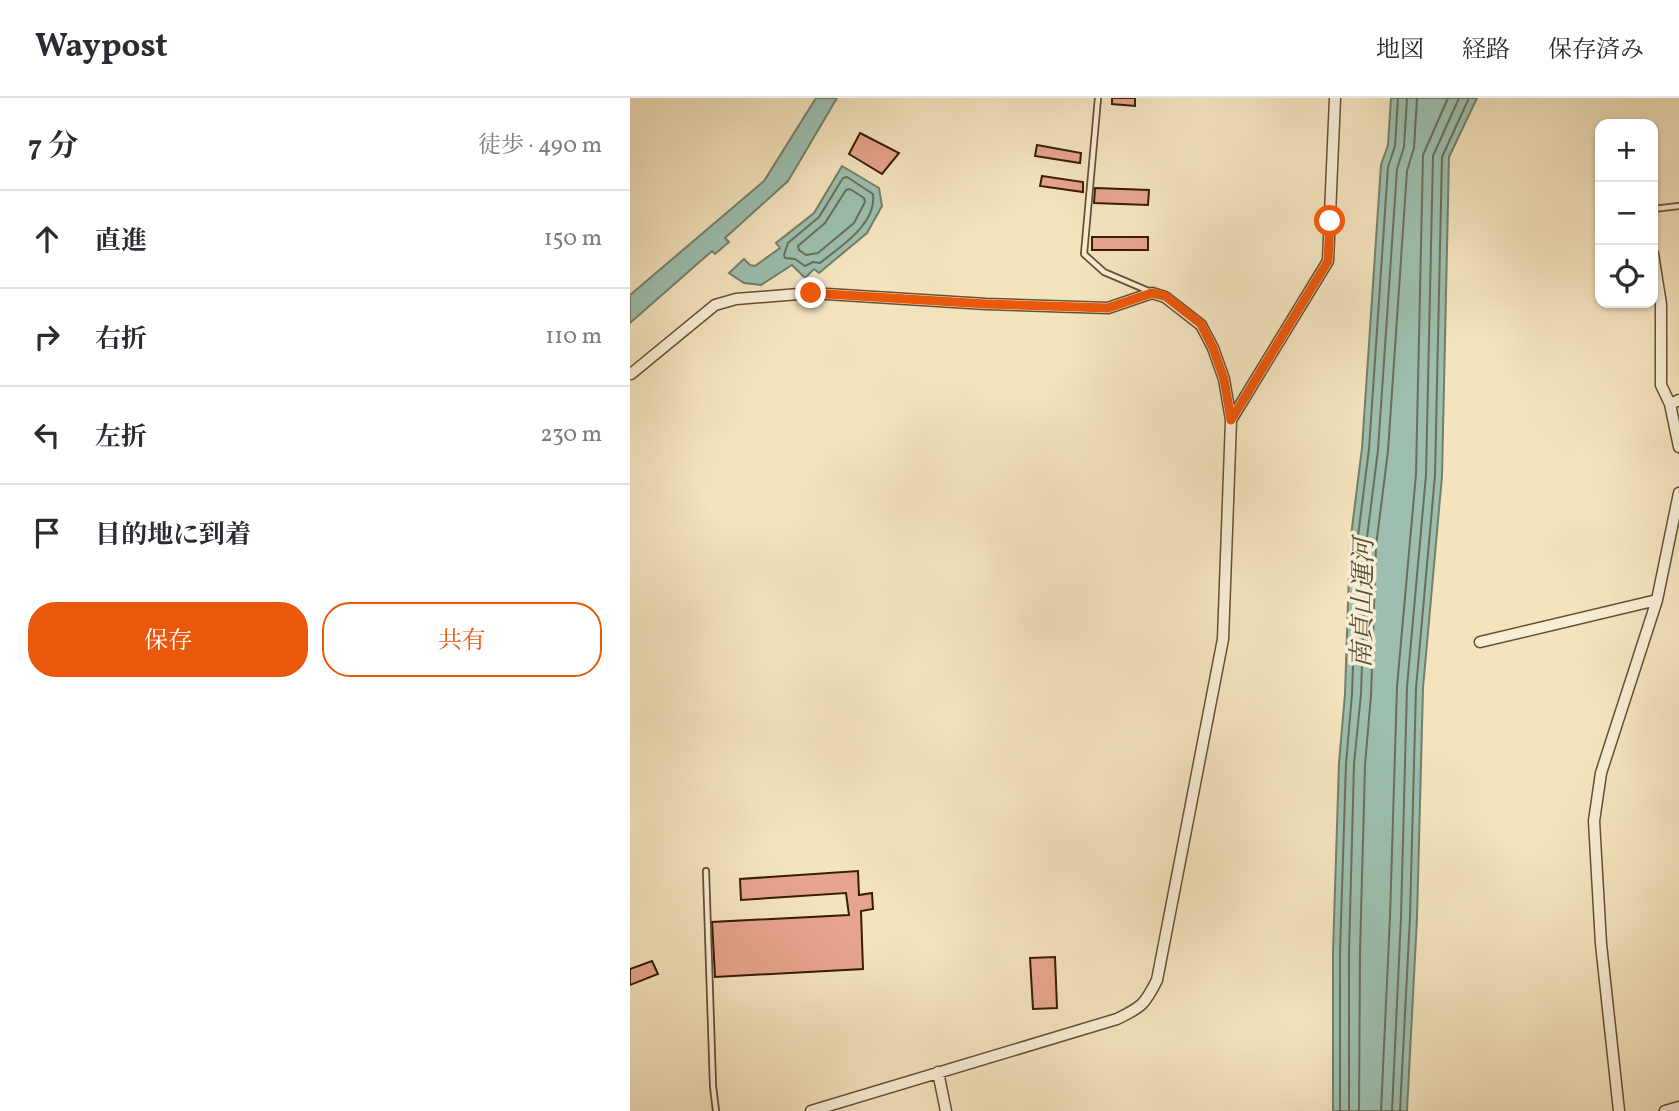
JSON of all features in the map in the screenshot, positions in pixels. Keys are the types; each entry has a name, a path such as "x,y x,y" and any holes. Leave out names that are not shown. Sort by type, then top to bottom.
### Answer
{"street":[{"path":"1231,420 1328,261 1335,98"},
{"path":"1658,285 1661,304 1661,385 1675,402 1679,447"},
{"path":"630,373 715,305 736,299 811,293 986,304 1108,308 1152,293 1165,296 1201,324 1224,379 1231,420 1223,639 1157,979 1147,1001 1134,1011 1116,1019 811,1111"},
{"path":"1619,1111 1601,944 1594,821 1601,773 1657,600 1679,493"},
{"path":"1480,642 1657,600"},
{"path":"938,1072 946,1111"},
{"path":"1665,1111 1679,1107"}],"lane":[{"path":"1098,98 1084,254 1104,272 1152,293"},
{"path":"1658,208 1679,206"},
{"path":"706,871 716,1111"}],"water":[{"path":"816,98 837,98 788,181 725,238 729,242 715,254 712,251 630,323 630,295 764,181"},
{"name":"南貞山運河","path":"1391,98 1477,98 1449,157 1442,476 1423,688 1417,918 1407,1111 1333,1111 1333,952 1350,544 1362,448 1381,165 1388,145"},
{"path":"842,166 879,188 882,206 867,233 819,273 814,269 805,278 792,265 761,285 744,283 729,273 744,259 755,266 780,248 776,243 814,213"}],"building":[{"path":"1112,98 1135,98 1135,106 1112,104"},
{"path":"860,133 899,153 882,174 849,154"},
{"path":"1037,145 1081,153 1080,163 1035,156"},
{"path":"1042,176 1083,182 1083,192 1040,186"},
{"path":"1095,188 1149,190 1148,205 1094,203"},
{"path":"1092,237 1148,237 1148,250 1092,250"},
{"path":"858,871 859,895 872,893 873,909 861,911 863,969 715,977 712,922 849,915 846,893 741,900 740,879"},
{"path":"1055,957 1057,1008 1033,1009 1030,958"},
{"path":"652,961 658,974 630,985 630,969"}],"route":[{"path":"811,293 1069,308 1108,308 1152,293 1165,296 1201,324 1224,379 1231,420 1328,261 1330,221"}]}
